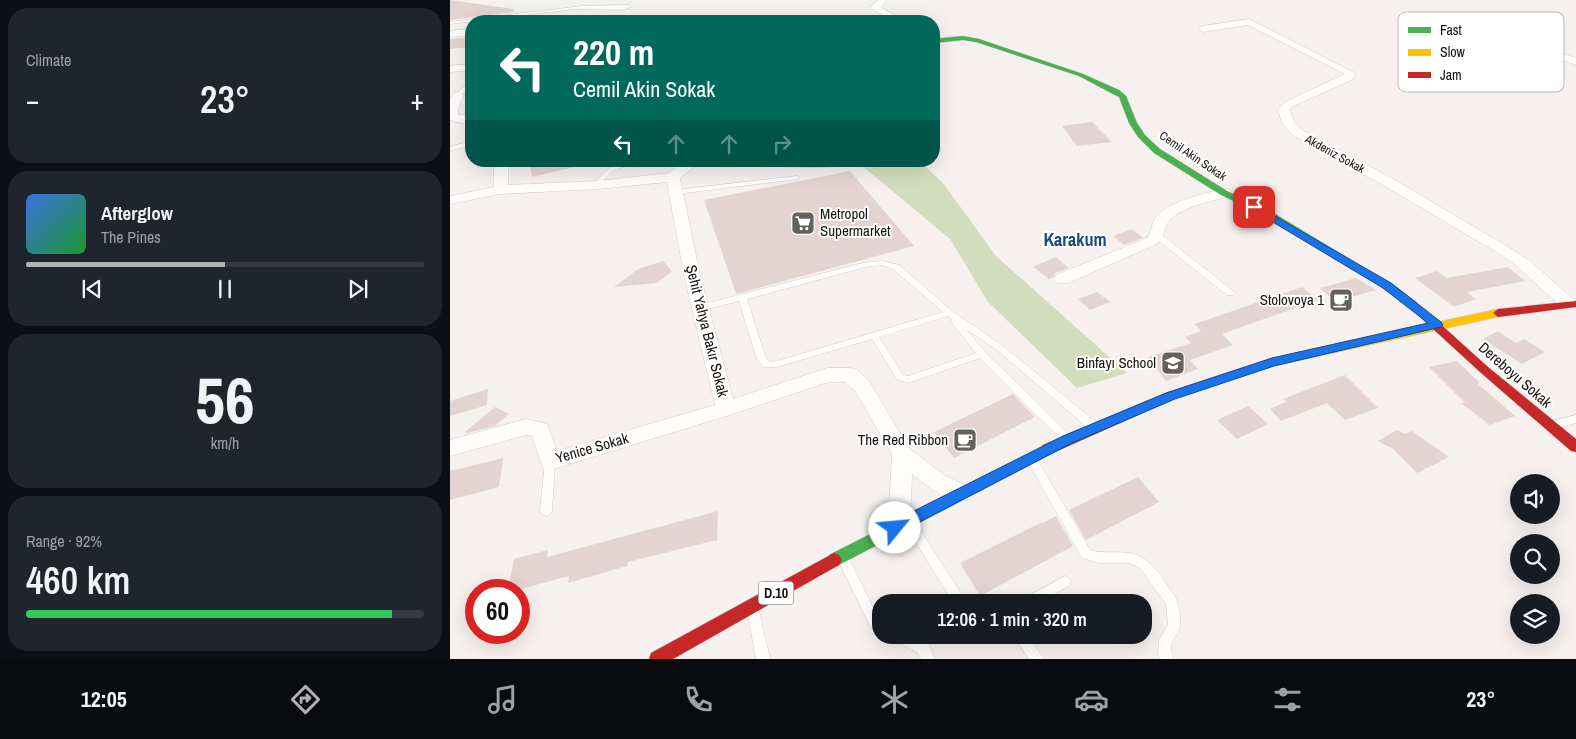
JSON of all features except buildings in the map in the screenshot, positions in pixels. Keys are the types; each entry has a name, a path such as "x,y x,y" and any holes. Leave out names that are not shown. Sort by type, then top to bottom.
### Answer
{"street":[{"path":"883,0 875,7 889,15"},
{"name":"Akdeniz Sokak","path":"1204,29 1249,22 1350,73 1350,77 1289,104 1284,110 1288,123 1298,133 1388,182 1506,251 1572,304"},
{"path":"450,34 465,33"},
{"name":"Cemil Akin Sokak","path":"940,40 963,38 977,40 1081,75 1116,92 1122,96 1133,123 1142,137 1157,151 1224,193 1269,214 1387,286 1437,325"},
{"path":"1564,57 1576,62"},
{"path":"450,69 465,68"},
{"path":"458,94 454,100 453,117 465,119"},
{"path":"500,190 501,167"},
{"path":"450,200 500,190 598,184 674,185 684,167"},
{"name":"Şehit Yahya Bakır Sokak","path":"674,185 692,275 726,409 827,375 850,375 862,386 902,454"},
{"path":"1062,278 1152,241 1158,236 1160,222 1168,212 1224,193"},
{"name":"D.10","path":"657,659 960,493 1068,439 1170,396 1272,362 1437,325 1572,304"},
{"name":"Dereboyu Sokak","path":"1437,325 1471,358 1576,447"},
{"name":"Yenice Sokak","path":"450,448 526,427 540,429 550,462 726,409"},
{"path":"902,454 936,481 960,493"},
{"path":"901,524 902,454"}],"lane":[{"path":"521,15 575,9 622,9 629,6 582,7 575,9"},
{"path":"450,23 465,21"},
{"path":"458,94 465,88"},
{"path":"450,149 465,145"},
{"path":"598,184 604,173 614,167"},
{"path":"674,185 796,178"},
{"path":"1158,236 1230,293"},
{"path":"700,308 866,265 882,263 896,267 949,313 1000,348 1095,428"},
{"path":"742,298 762,360 768,365 777,364 949,313"},
{"path":"949,313 982,354 1068,439"},
{"path":"874,335 900,377 904,380 982,354"},
{"path":"1551,425 1576,418"},
{"path":"1031,458 1086,554 1099,558 1130,558 1144,564 1172,602 1174,626 1165,640 1164,653 1167,659"},
{"path":"546,510 550,462"},
{"path":"901,524 954,594"},
{"path":"842,556 872,618"},
{"path":"1043,594 1065,582"},
{"path":"753,606 763,659"},
{"path":"915,644 923,648 928,659"},
{"path":"1026,644 1037,659"}],"green space":[{"path":"763,167 835,167 822,168"},
{"path":"863,167 926,167 943,183 996,256 1127,373 1077,388 988,302 950,239"}],"traffic: fast":[{"path":"940,40 963,38 977,40 1081,75 1116,92 1122,96 1133,123 1142,137 1157,151 1224,193 1269,214 1374,277"},
{"path":"834,560 1048,449"}],"traffic: slow":[{"path":"1197,387 1272,362 1498,313"}],"traffic: jam":[{"path":"1374,277 1412,305 1576,447"},
{"path":"1498,313 1576,304"},
{"path":"1048,449 1170,396 1197,387"},
{"path":"657,659 834,560"}],"place":[{"name":"Metropol Supermarket","path":"803,223"},
{"name":"Stolovoya 1","path":"1341,300"},
{"name":"Binfayı School","path":"1173,363"},
{"name":"The Red Ribbon","path":"965,440"}],"district":[{"name":"Karakum","path":"1075,240"}],"route":[{"path":"895,528 981,482 1068,439 1170,396 1272,362 1437,325 1387,286 1333,252 1254,207"}]}
